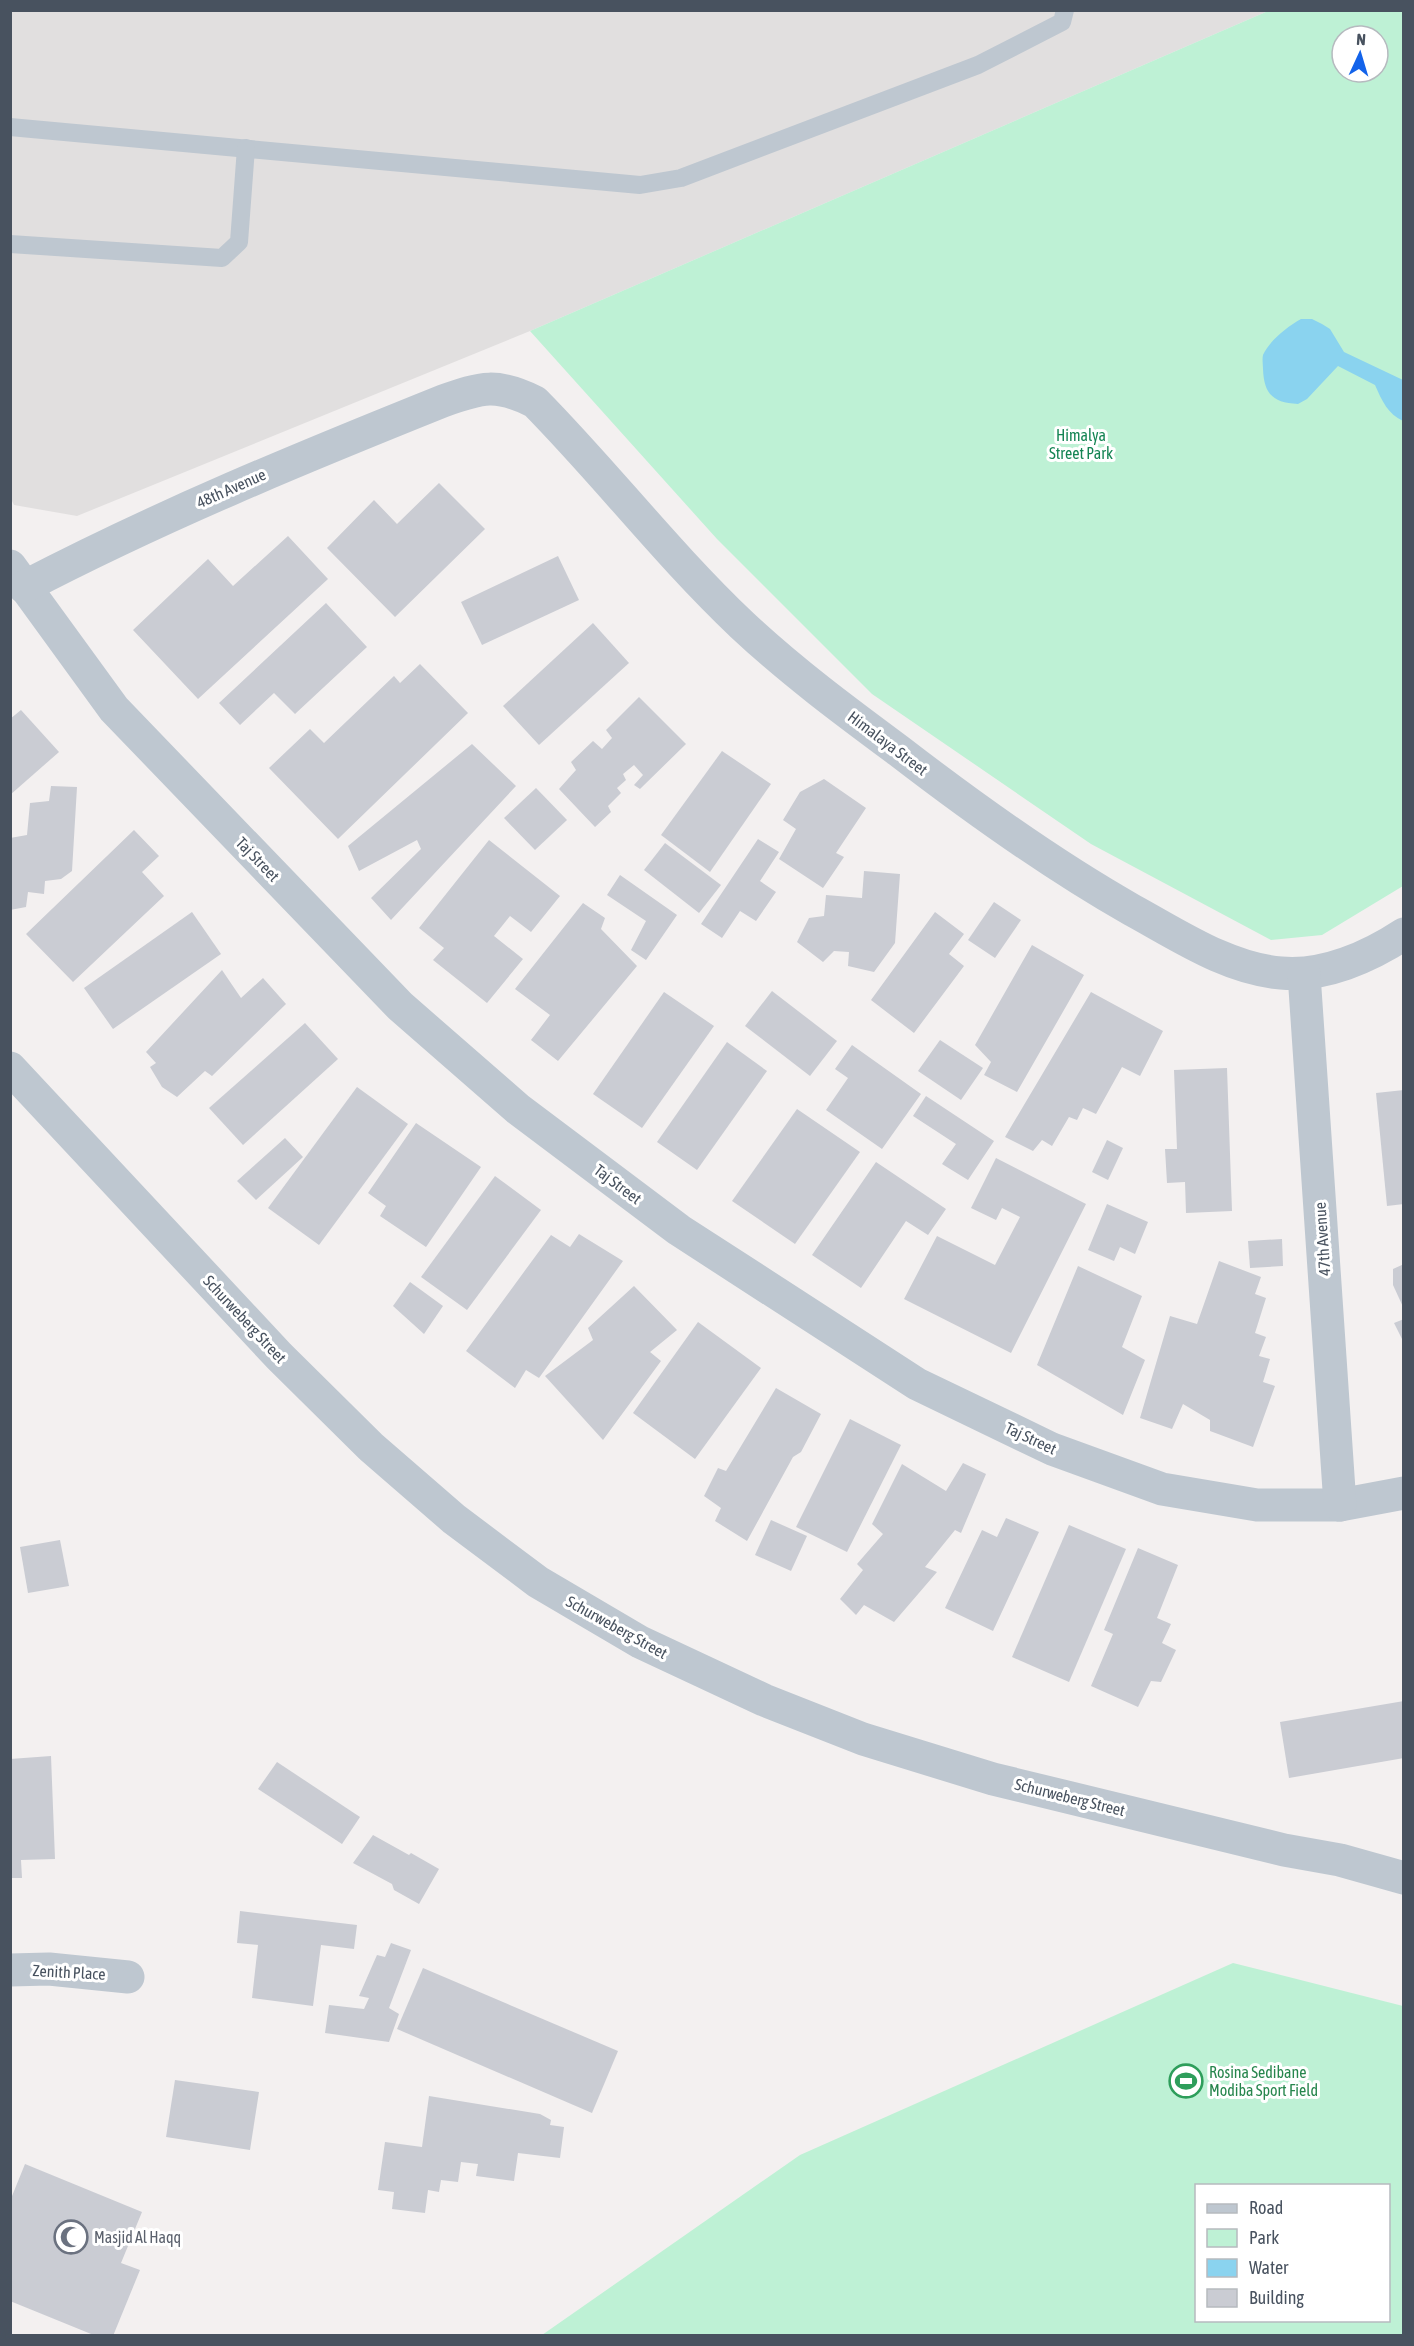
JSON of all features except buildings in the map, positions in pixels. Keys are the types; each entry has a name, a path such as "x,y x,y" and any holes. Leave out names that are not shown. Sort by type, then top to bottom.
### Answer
{"street":[{"name":"Himalaya Street","path":"443,400 469,391 491,388 512,390 535,402 681,564 799,676 952,792 1096,890 1227,960 1253,968 1284,973 1304,974 1341,964 1368,954 1404,934"},
{"name":"48th Avenue","path":"17,577 98,548 264,472 443,400"},
{"name":"Taj Street","path":"17,577 114,709 400,1006 518,1109 679,1230 917,1384 1052,1449 1162,1489 1257,1505 1340,1505 1404,1493"},
{"name":"47th Avenue","path":"1304,974 1340,1505"},
{"name":"Schurweberg Street","path":"10,1068 279,1356 371,1447 454,1520 538,1582 640,1642 764,1700 863,1739 993,1779 1284,1850 1340,1860 1404,1878"},
{"name":"Zenith Place","path":"10,1971 49,1968 128,1977"}],"lane":[{"path":"10,127 640,185 681,178 978,65 1062,22 1065,10"},
{"path":"10,244 222,258 239,242 246,148"}],"shaded area":[{"path":"10,11 1268,11 530,331 77,516 14,505 11,499"}],"green space":[{"name":"Himalya Street Park","path":"1268,11 1403,11 1403,886 1322,935 1271,940 1091,844 872,694 717,539 530,331"},
{"name":"Rosina Sedibane Modiba Sport Field","path":"1233,1963 1403,2006 1403,2335 542,2335 800,2155"}],"water":[{"path":"1301,319 1312,319 1322,324 1330,329 1344,352 1403,380 1403,421 1389,411 1375,385 1338,366 1307,399 1298,404 1282,402 1268,391 1264,378 1263,355 1279,334"}],"place":[{"name":"Rosina Sedibane Modiba Sport Field","path":"1186,2081"},
{"name":"Masjid Al Haqq","path":"71,2237"}]}
